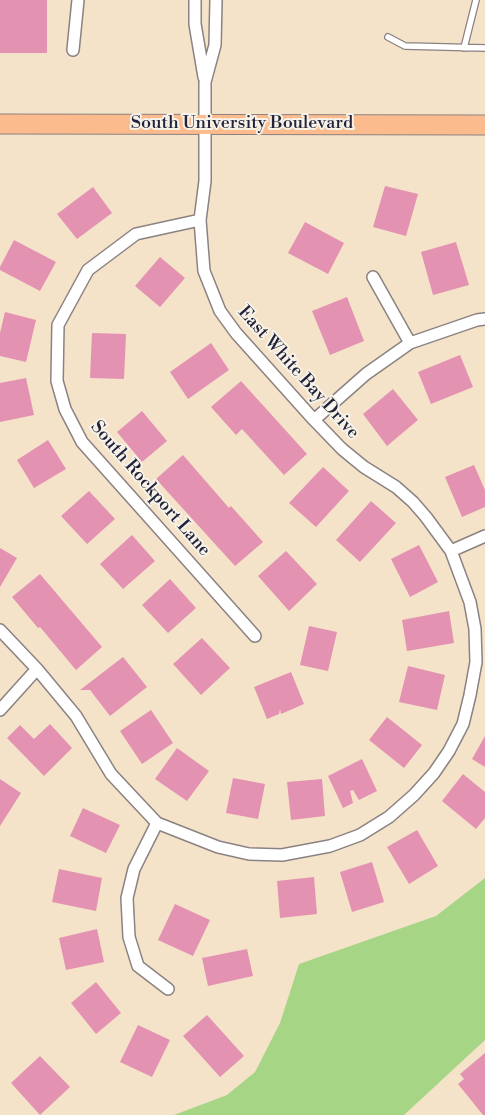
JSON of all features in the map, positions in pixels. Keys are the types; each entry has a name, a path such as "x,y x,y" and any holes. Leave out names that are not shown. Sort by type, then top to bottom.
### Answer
{"main road":[{"name":"South University Boulevard","path":"0,124 485,125"}],"street":[{"path":"73,50 78,0"},
{"path":"195,0 194,24 205,82"},
{"path":"205,82 215,45 216,0"},
{"name":"East White Bay Drive","path":"0,630 37,669 76,716 111,774 157,823 218,847 249,854 282,855 330,846 360,835 389,817 414,795 434,773 449,751 463,724 476,662 475,630 470,602 451,551 426,517 412,502 396,487 342,449 236,333 220,311 204,272 200,220 206,163 205,82"},
{"name":"South Rockport Lane","path":"200,220 136,234 88,270 58,325 58,381 65,409 82,442 255,636"},
{"path":"374,277 410,343"},
{"path":"314,420 366,374 410,343 485,319"},
{"path":"451,551 485,536"},
{"path":"0,710 37,669"},
{"path":"157,823 134,869 127,898 129,937 138,966 168,989"}],"lane":[{"path":"464,48 476,0"},
{"path":"388,37 405,46 485,48"}],"green space":[{"path":"485,878 485,1040 404,1115 174,1115 227,1095 255,1072 280,1023 299,964 436,916"}],"building":[{"path":"0,0 47,0 47,53 0,53"},
{"path":"385,186 418,194 406,236 373,227"},
{"path":"93,187 112,213 77,239 57,214"},
{"path":"305,222 344,243 328,274 288,253"},
{"path":"14,240 56,262 40,291 0,270"},
{"path":"456,242 469,285 433,295 421,252"},
{"path":"160,257 185,278 160,307 135,286"},
{"path":"347,297 364,341 330,355 312,311"},
{"path":"5,312 36,320 26,362 0,356 0,333"},
{"path":"92,333 126,334 124,379 90,378"},
{"path":"211,343 229,370 188,399 170,372"},
{"path":"460,355 473,387 431,404 418,372"},
{"path":"26,378 34,415 0,422 0,383"},
{"path":"241,381 307,454 284,475 242,429 236,435 211,407"},
{"path":"393,389 418,420 387,446 363,414"},
{"path":"142,411 167,441 142,462 117,432"},
{"path":"48,440 66,469 34,488 17,460"},
{"path":"183,455 229,508 231,506 263,542 235,566 156,479"},
{"path":"474,465 485,490 485,507 462,517 445,477"},
{"path":"323,467 349,491 316,527 289,503"},
{"path":"89,491 115,519 87,544 61,516"},
{"path":"371,501 396,523 360,562 336,540"},
{"path":"132,535 155,561 123,589 100,564"},
{"path":"419,545 438,582 410,597 391,559"},
{"path":"0,548 17,558 0,587"},
{"path":"286,551 317,584 289,611 258,576"},
{"path":"40,574 102,647 76,670 12,597"},
{"path":"170,579 196,608 168,633 142,605"},
{"path":"449,611 454,643 407,651 402,620"},
{"path":"309,626 337,632 328,671 300,665"},
{"path":"202,638 230,668 201,695 173,664"},
{"path":"123,657 147,687 110,716 90,690 80,690"},
{"path":"408,666 445,675 437,710 399,702"},
{"path":"291,672 304,704 281,714 280,709 279,714 267,719 254,687"},
{"path":"151,710 173,743 142,764 120,731"},
{"path":"387,717 422,745 404,768 369,740"},
{"path":"50,724 72,748 44,776 7,738 20,725 34,739"},
{"path":"485,736 485,767 472,759"},
{"path":"177,748 209,771 187,801 155,779"},
{"path":"362,759 377,791 359,800 353,790 350,791 353,803 343,808 328,776"},
{"path":"463,774 485,792 485,818 476,829 442,801"},
{"path":"233,778 265,784 258,819 226,813"},
{"path":"0,779 21,793 0,826"},
{"path":"322,779 325,816 291,820 287,782"},
{"path":"83,808 120,825 106,853 70,836"},
{"path":"417,830 438,866 409,884 387,847"},
{"path":"372,862 384,902 352,912 340,872"},
{"path":"59,869 102,878 96,911 52,902"},
{"path":"314,877 317,914 280,918 277,881"},
{"path":"175,904 210,920 193,956 158,940"},
{"path":"97,929 104,962 66,970 59,938"},
{"path":"247,949 253,976 208,986 202,958"},
{"path":"96,982 121,1013 96,1034 71,1003"},
{"path":"207,1015 244,1056 220,1077 183,1036"},
{"path":"138,1025 170,1040 152,1077 120,1062"},
{"path":"485,1053 485,1115 483,1115 458,1084 464,1079 460,1074"},
{"path":"40,1056 70,1087 40,1115 11,1083"}]}
